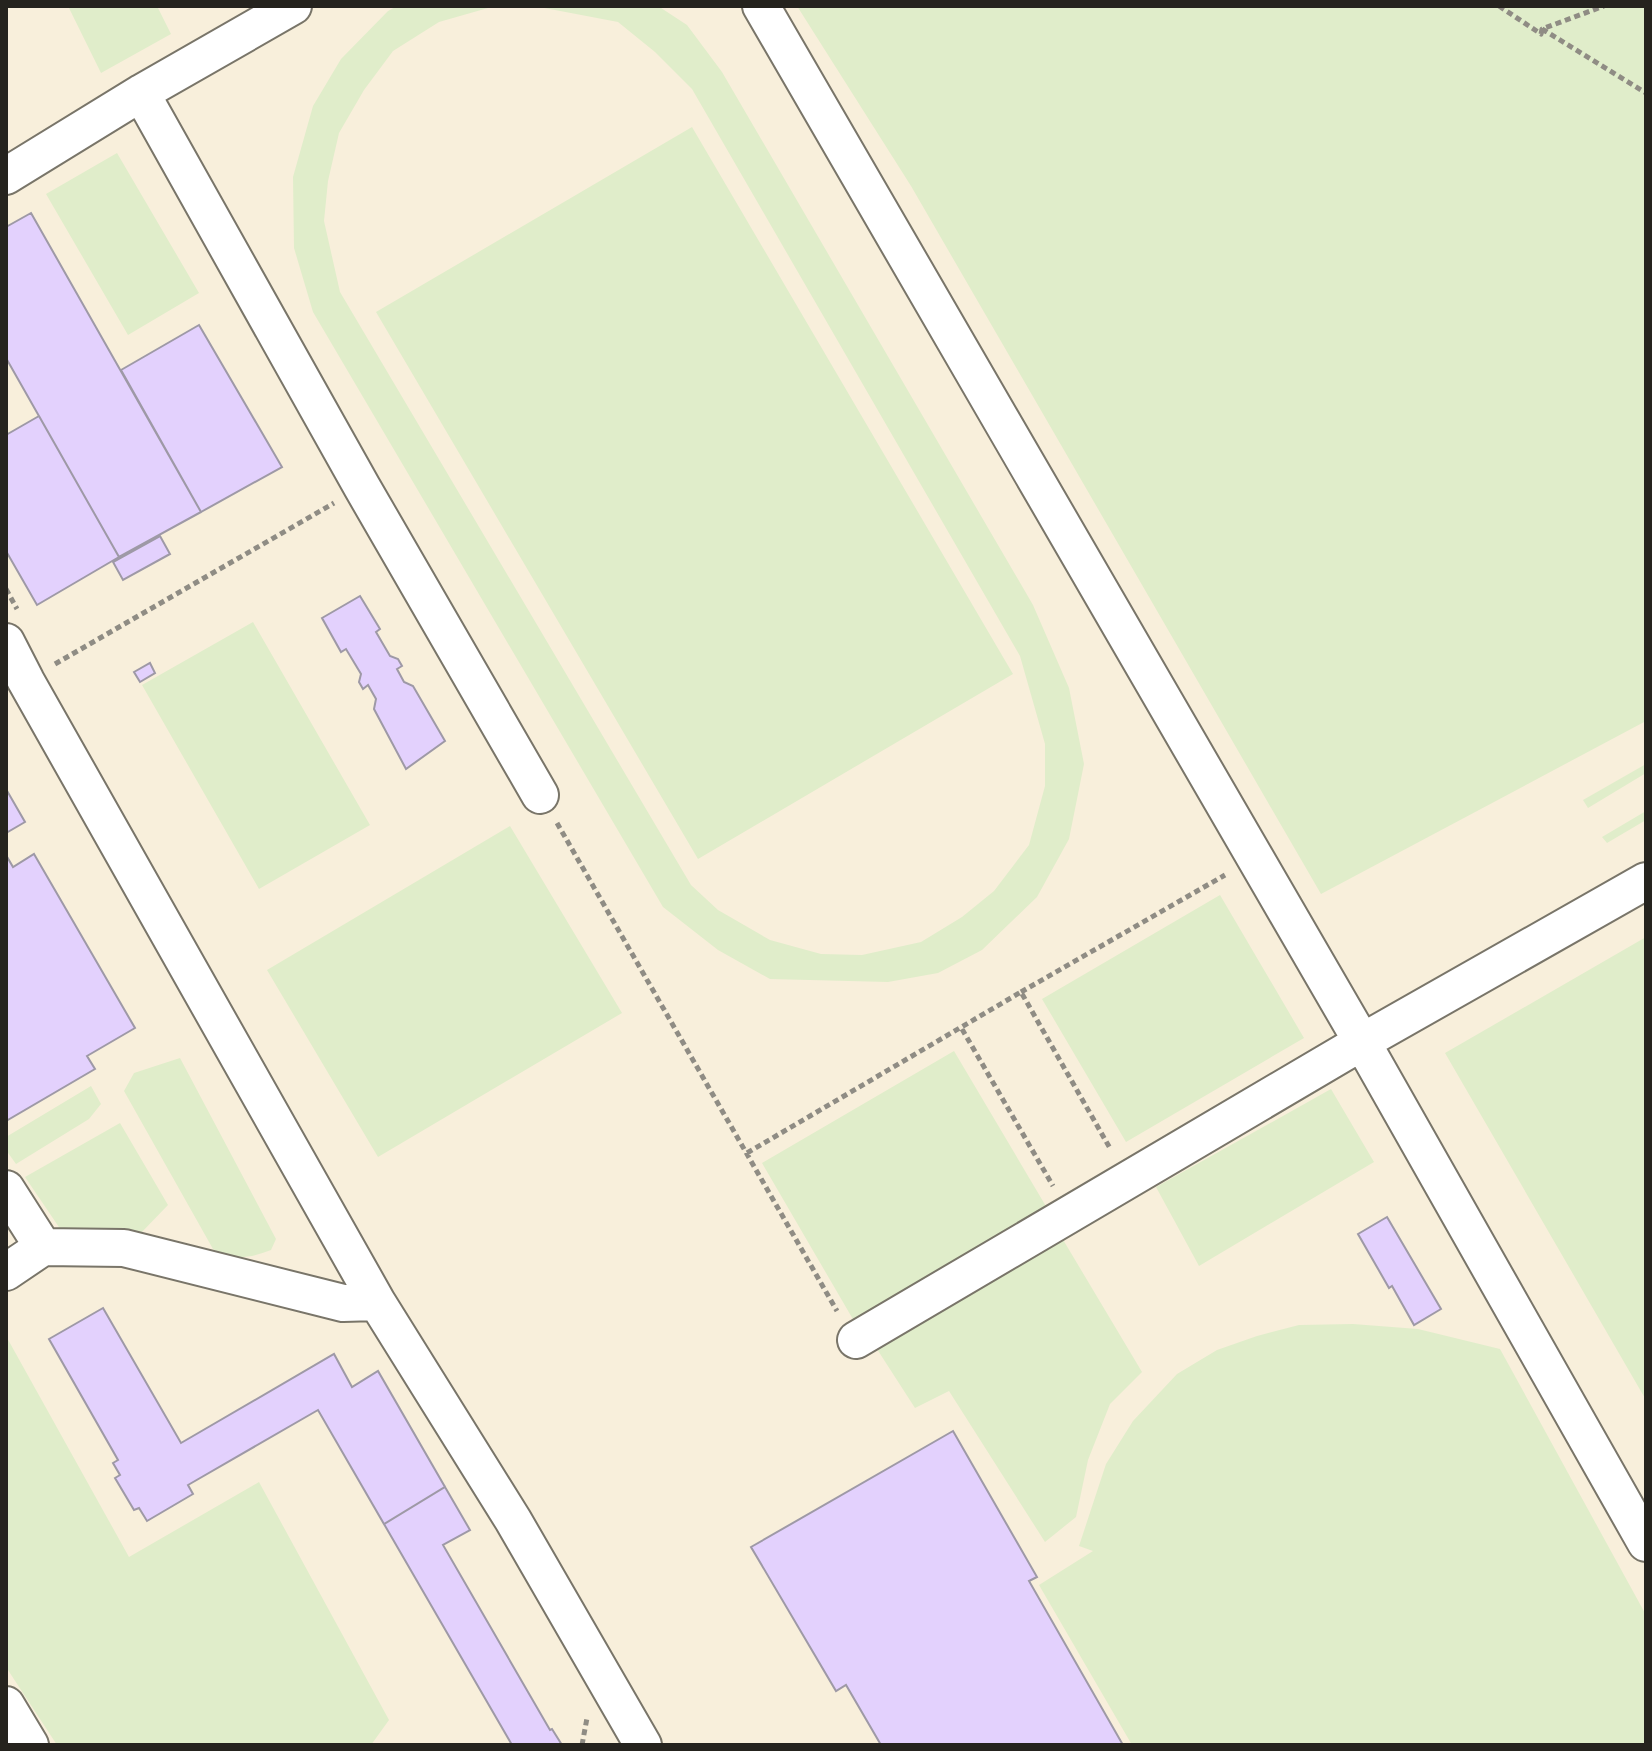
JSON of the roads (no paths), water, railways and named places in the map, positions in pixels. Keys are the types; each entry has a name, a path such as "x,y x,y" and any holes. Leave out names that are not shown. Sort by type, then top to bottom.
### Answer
{"street":[{"path":"6,176 141,93 293,6"},
{"path":"761,6 1362,1042 1646,1543"},
{"path":"141,93 362,487 540,795"},
{"path":"6,642 377,1302 513,1520 643,1745"},
{"path":"856,1340 1362,1042 1646,881"},
{"path":"6,1189 43,1247"},
{"path":"6,1272 43,1247 124,1248 343,1303 377,1302"},
{"path":"6,1705 30,1745"}]}
